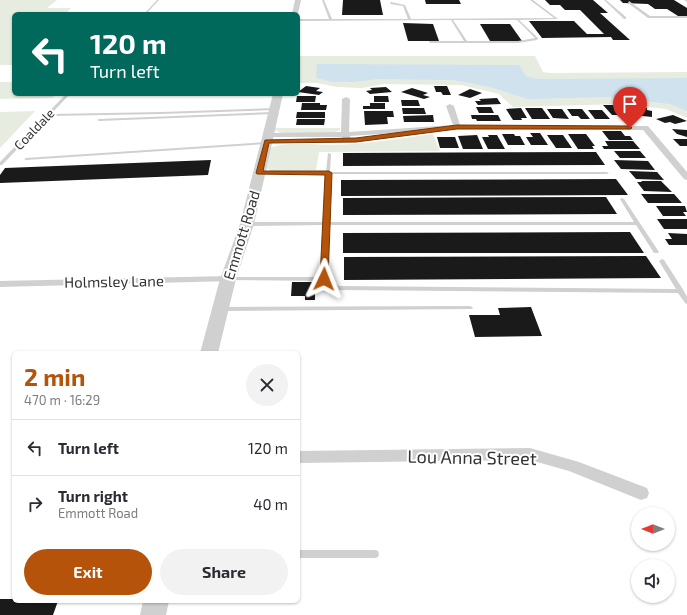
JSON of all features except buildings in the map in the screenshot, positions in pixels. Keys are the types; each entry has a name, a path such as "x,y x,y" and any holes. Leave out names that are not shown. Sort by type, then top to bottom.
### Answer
{"street":[{"path":"295,12 298,0"},
{"name":"Emmott Road","path":"210,351 228,279 247,224 278,96"},
{"path":"346,99 346,137"},
{"path":"450,106 457,127"},
{"path":"267,140 394,136 418,131 457,127 645,128 687,177"},
{"name":"Holmsley Lane","path":"0,284 228,279"},
{"name":"Lou Anna Street","path":"300,457 530,454 573,466 640,493"},
{"path":"153,615 156,603"}],"lane":[{"path":"147,12 158,0"},
{"path":"323,0 331,20"},
{"path":"300,20 557,19 530,0"},
{"path":"605,0 625,18"},
{"path":"629,2 649,17 687,17"},
{"path":"391,3 404,6 410,20"},
{"path":"452,20 466,42"},
{"path":"430,42 518,42 537,39 518,20"},
{"name":"Coaldale","path":"0,164 66,96"},
{"path":"48,114 161,114 274,111"},
{"path":"99,120 274,111"},
{"path":"26,159 267,140"},
{"path":"324,279 329,154"},
{"path":"259,173 607,173"},
{"path":"622,199 656,252"},
{"path":"247,224 638,223"},
{"path":"662,261 687,302"},
{"path":"228,279 324,279 338,288 681,292"},
{"path":"220,309 470,308"},
{"path":"300,554 375,554"}],"shaded area":[{"path":"0,0 57,0 47,8 71,8 67,12 12,12 12,65 0,65"},
{"path":"300,56 535,56 543,72 550,73 687,72 687,118 666,109 624,104 513,107 499,94 461,85 384,84 362,88 337,87 317,83 300,83"},
{"path":"0,82 12,82 12,96 54,96 52,98 0,99"},
{"path":"35,111 0,148 0,112"},
{"path":"340,128 340,130 333,133 282,133 272,129"},
{"path":"433,134 440,151 319,152 316,170 272,171 261,166 269,148 277,146 292,144 356,144"}],"water":[{"path":"317,64 519,65 526,76 538,79 687,78 687,111 670,104 611,97 528,99 490,87 453,80 377,79 353,82 334,82 316,78"}],"route":[{"path":"324,279 329,173 259,173 267,141 356,140 457,127 630,128"}]}
